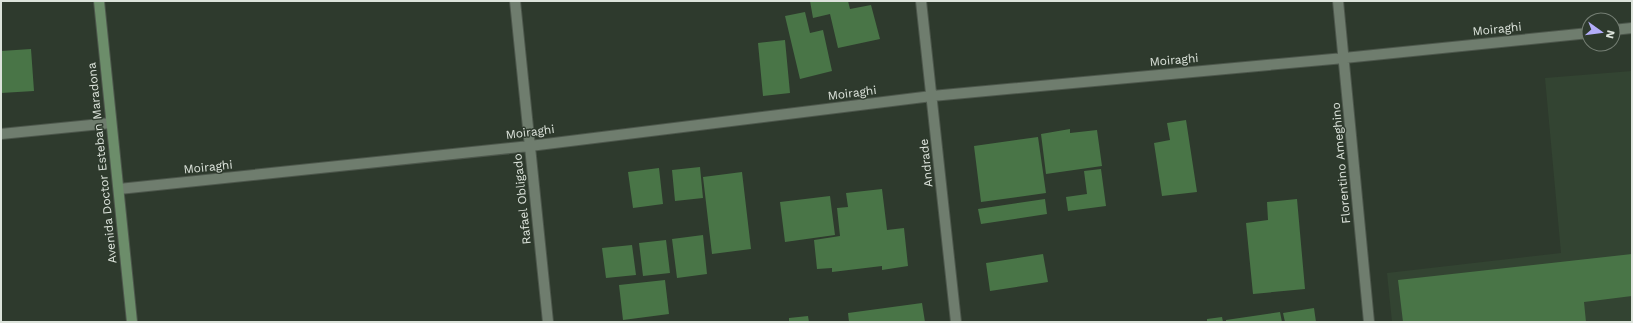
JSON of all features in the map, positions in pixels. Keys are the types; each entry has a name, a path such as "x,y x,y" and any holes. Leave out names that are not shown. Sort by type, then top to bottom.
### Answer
{"main road":[{"name":"Avenida Doctor Esteban Maradona","path":"99,1 132,322"}],"street":[{"name":"Rafael Obligado","path":"515,1 548,322"},
{"name":"Andrade","path":"921,1 956,322"},
{"name":"Florentino Ameghino","path":"1338,1 1368,322"},
{"path":"1621,29 1632,28"},
{"name":"Moiraghi","path":"118,190 530,146 932,96 1344,58 1581,34"},
{"path":"1,134 111,123"}],"shaded area":[{"path":"1632,71 1632,322 1392,322 1387,273 1561,253 1545,78"}],"building":[{"path":"810,1 848,1 850,9 871,5 880,39 838,48 830,14 813,18"},
{"path":"805,12 810,33 823,30 832,71 800,79 785,16"},
{"path":"785,40 790,93 763,96 758,43"},
{"path":"31,49 34,91 1,93 1,51"},
{"path":"1186,120 1197,192 1162,196 1154,143 1170,140 1167,123"},
{"path":"1070,129 1070,133 1097,130 1102,166 1046,174 1041,134"},
{"path":"1038,137 1046,193 981,202 974,146"},
{"path":"700,167 703,198 675,201 672,170"},
{"path":"659,168 663,204 633,208 628,172"},
{"path":"1101,169 1106,206 1068,211 1066,197 1087,194 1084,171"},
{"path":"742,172 751,249 712,254 703,177"},
{"path":"882,189 887,230 904,228 908,266 882,270 882,266 832,272 832,268 817,269 814,240 840,236 837,208 848,207 846,193"},
{"path":"830,196 835,235 785,242 780,202"},
{"path":"1045,199 1047,214 981,224 978,209"},
{"path":"1297,199 1305,289 1253,294 1246,223 1268,220 1267,202"},
{"path":"703,235 707,274 677,278 672,239"},
{"path":"666,240 670,273 643,276 639,243"},
{"path":"632,245 636,275 606,278 602,248"},
{"path":"1043,254 1048,282 990,291 986,263"},
{"path":"1632,254 1632,296 1584,302 1586,322 1403,322 1398,280"},
{"path":"665,280 669,314 623,320 619,285"},
{"path":"922,303 925,322 849,322 848,313"},
{"path":"1314,308 1316,322 1285,322 1283,313"},
{"path":"1280,312 1282,322 1226,322 1226,320"},
{"path":"808,316 809,322 789,322 789,318"},
{"path":"1222,317 1223,322 1207,322 1207,319"}]}
